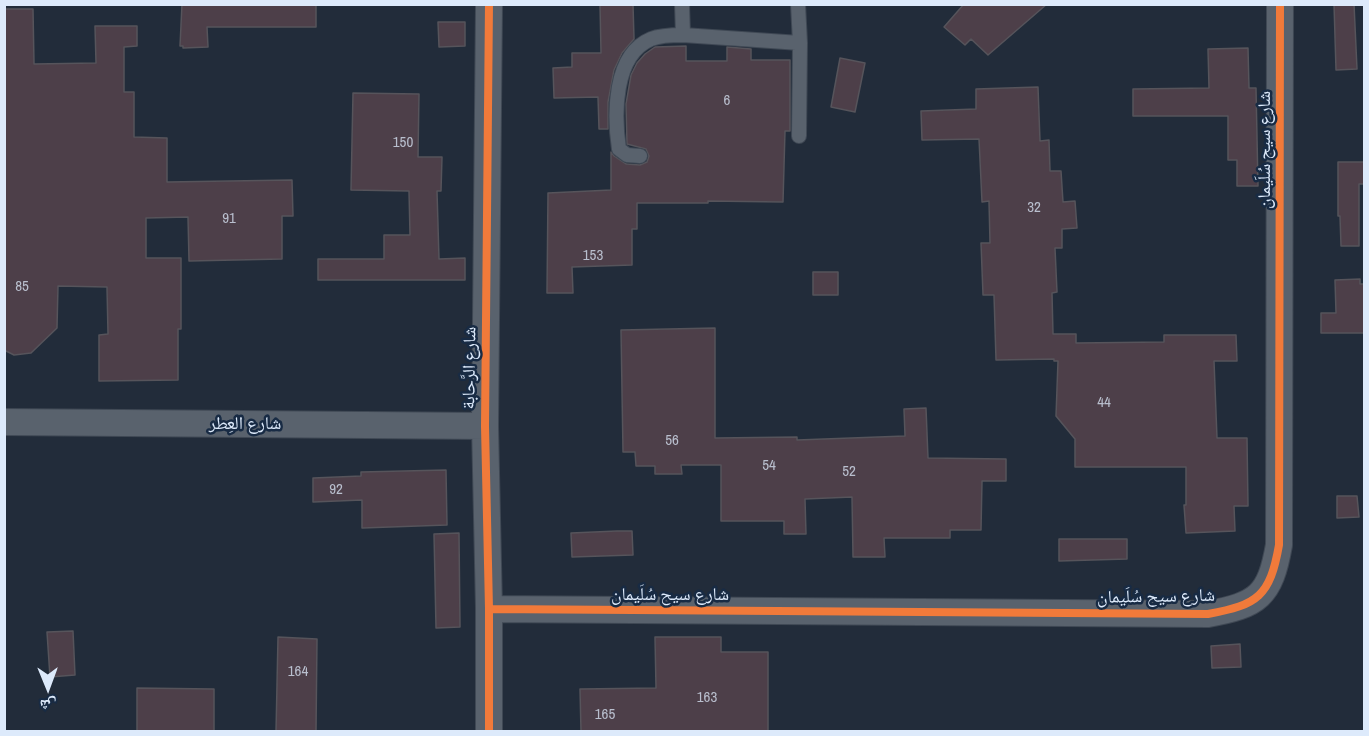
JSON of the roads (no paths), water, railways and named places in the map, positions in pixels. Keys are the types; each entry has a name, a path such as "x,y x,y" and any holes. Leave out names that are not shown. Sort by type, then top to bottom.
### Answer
{"street":[{"name":"شارع الرَّحابة","path":"489,4 485,426 489,732"},
{"name":"شارع سيح سُلَيمان","path":"489,609 1208,614 1236,609 1250,602 1270,582 1279,545 1280,4"},
{"name":"شارع العِطر","path":"4,422 485,426"}],"lane":[{"path":"682,4 683,35"},
{"path":"798,4 799,136"},
{"path":"640,156 627,155 619,149 618,91 625,65 636,49 660,36 683,35 800,43"}]}
